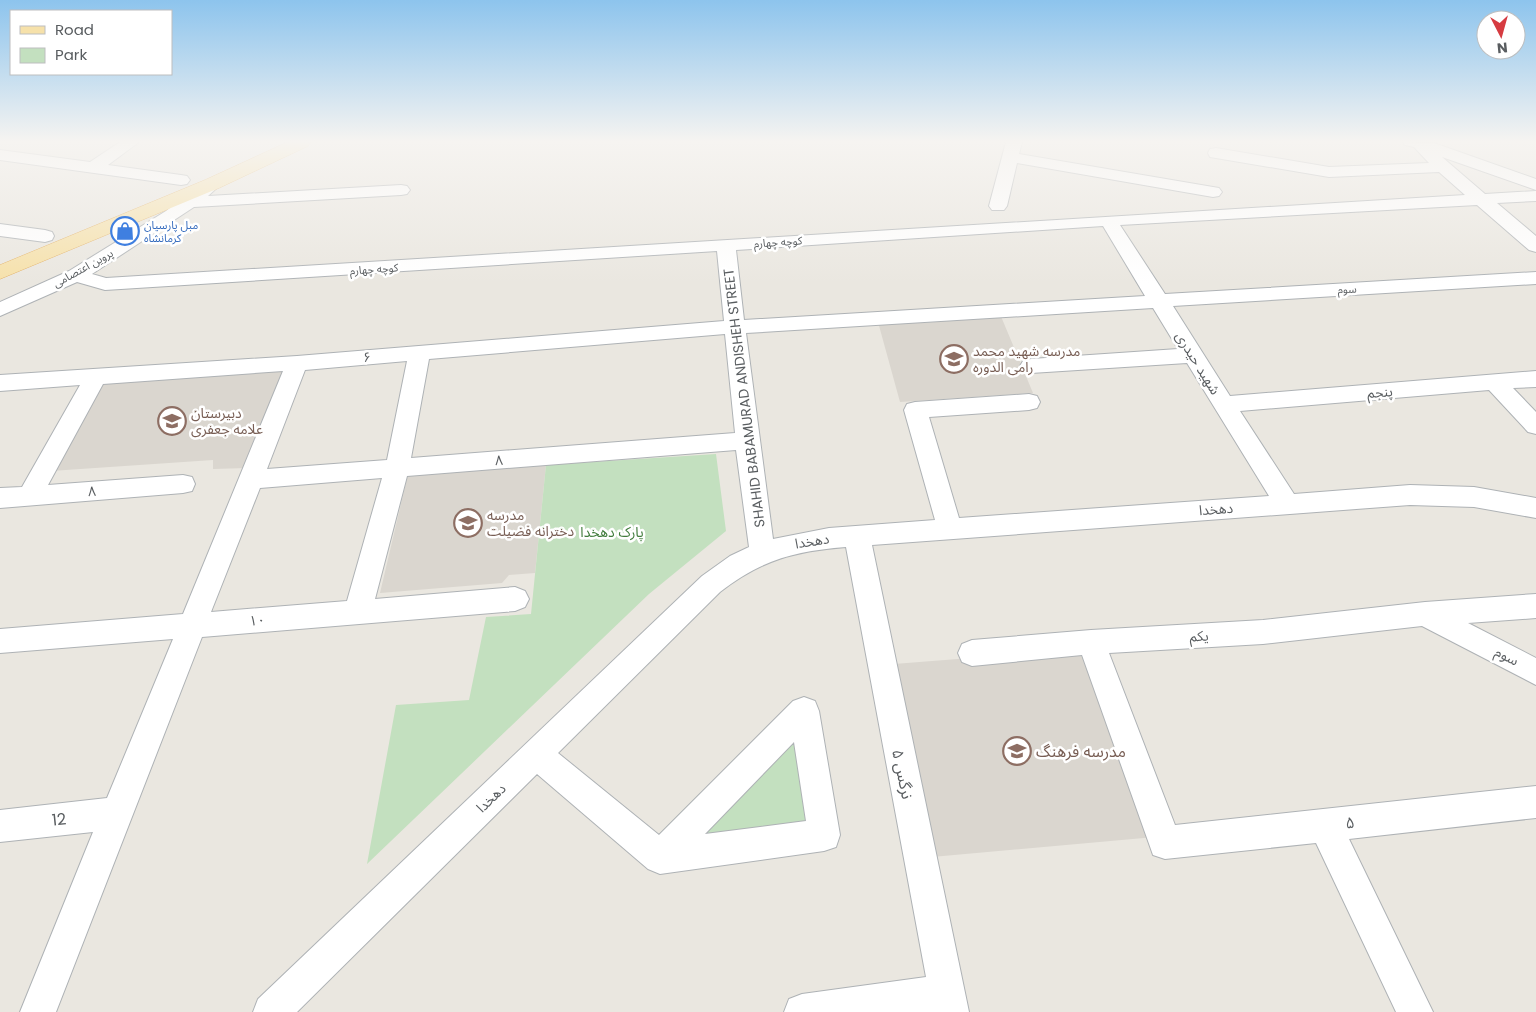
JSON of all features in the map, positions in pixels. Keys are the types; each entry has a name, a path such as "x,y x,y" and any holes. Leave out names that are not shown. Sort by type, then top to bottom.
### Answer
{"main road":[{"path":"0,254 159,189"},
{"path":"0,273 200,189"}],"street":[{"name":"پروین اعتصامی","path":"0,310 76,275 172,215 205,189"},
{"path":"998,206 1002,189"},
{"path":"1200,189 1213,192 1211,214"},
{"path":"1470,189 1536,246"},
{"path":"189,202 401,190"},
{"name":"کوچه چهارم","path":"76,275 105,284 1109,222 1211,214 1536,196"},
{"name":"شهید حیدری","path":"1109,222 1287,504"},
{"path":"0,230 45,236"},
{"name":"SHAHID BABAMURAD ANDISHEH STREET","path":"726,246 747,441 762,551"},
{"name":"سوم","path":"734,327 1536,278"},
{"name":"۶","path":"0,383 419,353 734,327"},
{"path":"358,612 397,468 419,353"},
{"path":"1031,366 1193,356"},
{"path":"38,1012 119,813 297,362"},
{"path":"30,495 97,375"},
{"name":"پنجم","path":"1224,404 1536,380"},
{"path":"1495,383 1536,426"},
{"path":"950,529 915,410 1029,402"},
{"name":"۸","path":"251,479 747,441"},
{"name":"۸","path":"0,498 183,484"},
{"name":"دهخدا","path":"271,1012 711,584 732,567 762,551 798,542 857,536 1410,495 1474,497 1536,508"},
{"name":"نرگس ۵","path":"857,536 949,1003"},
{"name":"۱۰","path":"0,641 515,599"},
{"name":"یکم","path":"972,653 1091,642 1262,632 1425,614 1536,606"},
{"name":"سوم","path":"1425,614 1536,672"},
{"name":"۵","path":"1091,642 1165,843 1536,802"},
{"path":"536,754 660,857 824,835 804,711 660,857"},
{"name":"12","path":"0,826 119,813"},
{"path":"1325,825 1416,1012"},
{"path":"802,1012 949,1003"}],"shaded area":[{"name":"مدرسه شهید محمد رامی الدوره","path":"1000,314 1033,393 900,402 878,322 916,319 921,323 937,322 942,318"},
{"name":"دبیرستان علامه جعفری","path":"284,371 247,468 213,469 213,460 51,471 101,383"},
{"name":"مدرسه دخترانه فضيلت","path":"546,465 535,573 509,575 502,583 380,593 408,474"},
{"name":"مدرسه فرهنگ","path":"1072,650 1092,664 1155,837 932,857 894,664"}],"green space":[{"name":"پارک دهخدا","path":"716,454 726,531 649,594 367,864 396,705 469,700 486,617 531,614 546,465"},
{"path":"799,732 815,826 688,845"}],"place":[{"name":"مبل پارسیان کرمانشاه","path":"125,231"},
{"name":"مدرسه شهید محمد رامی الدوره","path":"954,359"},
{"name":"دبیرستان علامه جعفری","path":"172,421"},
{"name":"مدرسه دخترانه فضيلت","path":"468,523"},
{"name":"مدرسه فرهنگ","path":"1017,751"}]}
